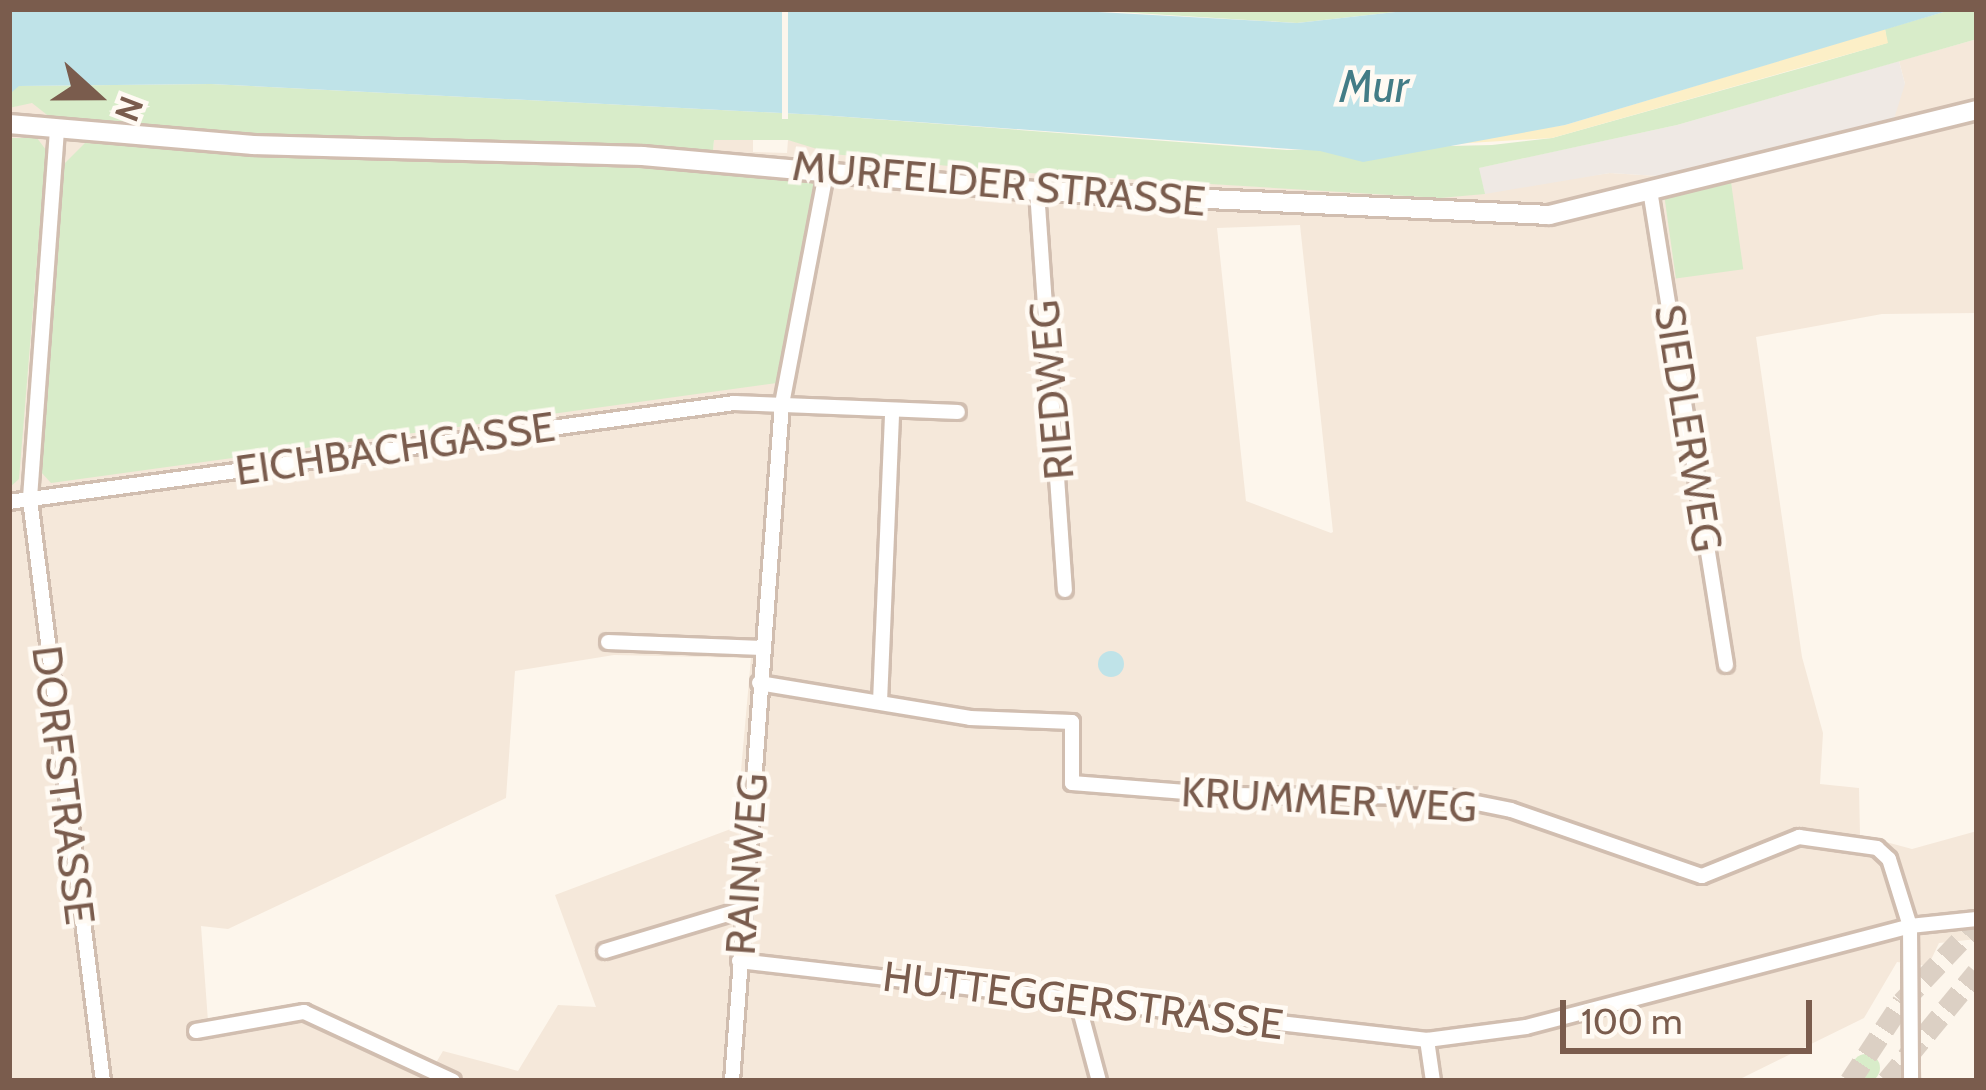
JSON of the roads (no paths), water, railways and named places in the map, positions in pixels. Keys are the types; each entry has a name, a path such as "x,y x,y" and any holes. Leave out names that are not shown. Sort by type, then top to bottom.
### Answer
{"street":[{"name":"MURFELDER STRASSE","path":"9,124 827,169 1037,191 1549,215 1977,110"},
{"name":"DORFSTRASSE","path":"57,130 30,499 104,1081"},
{"name":"RAINWEG","path":"732,1081 741,910 782,404 827,169"},
{"name":"SIEDLERWEG","path":"1650,190 1726,665"},
{"name":"RIEDWEG","path":"1037,191 1065,590"},
{"name":"EICHBACHGASSE","path":"9,502 468,436 782,404"},
{"path":"782,404 958,412"},
{"path":"880,702 892,410"},
{"path":"608,642 762,648"},
{"name":"KRUMMER WEG","path":"759,682 970,718 1072,722 1072,783 1224,795 1447,797 1511,810 1702,876 1799,837 1877,848 1889,859 1910,926"},
{"path":"605,951 741,910"},
{"name":"HUTTEGGERSTRASSE","path":"739,961 1427,1040 1526,1027 1910,926 1977,919"},
{"path":"1910,926 1911,1081"},
{"path":"1077,999 1099,1081"},
{"path":"196,1031 304,1012 426,1076 453,1081"},
{"path":"1427,1040 1433,1081"}],"water":[{"name":"Mur","path":"9,9 1043,9 1297,23 1422,9 1954,9 1565,125 1363,162 1320,151 820,115 211,84 19,86 12,92"},
{"path":"1111,651 1124,664 1111,677 1098,664"}],"tunnel":[{"path":"1850,1081 1902,1002 1977,923"},
{"path":"1887,1081 1977,972"}]}
